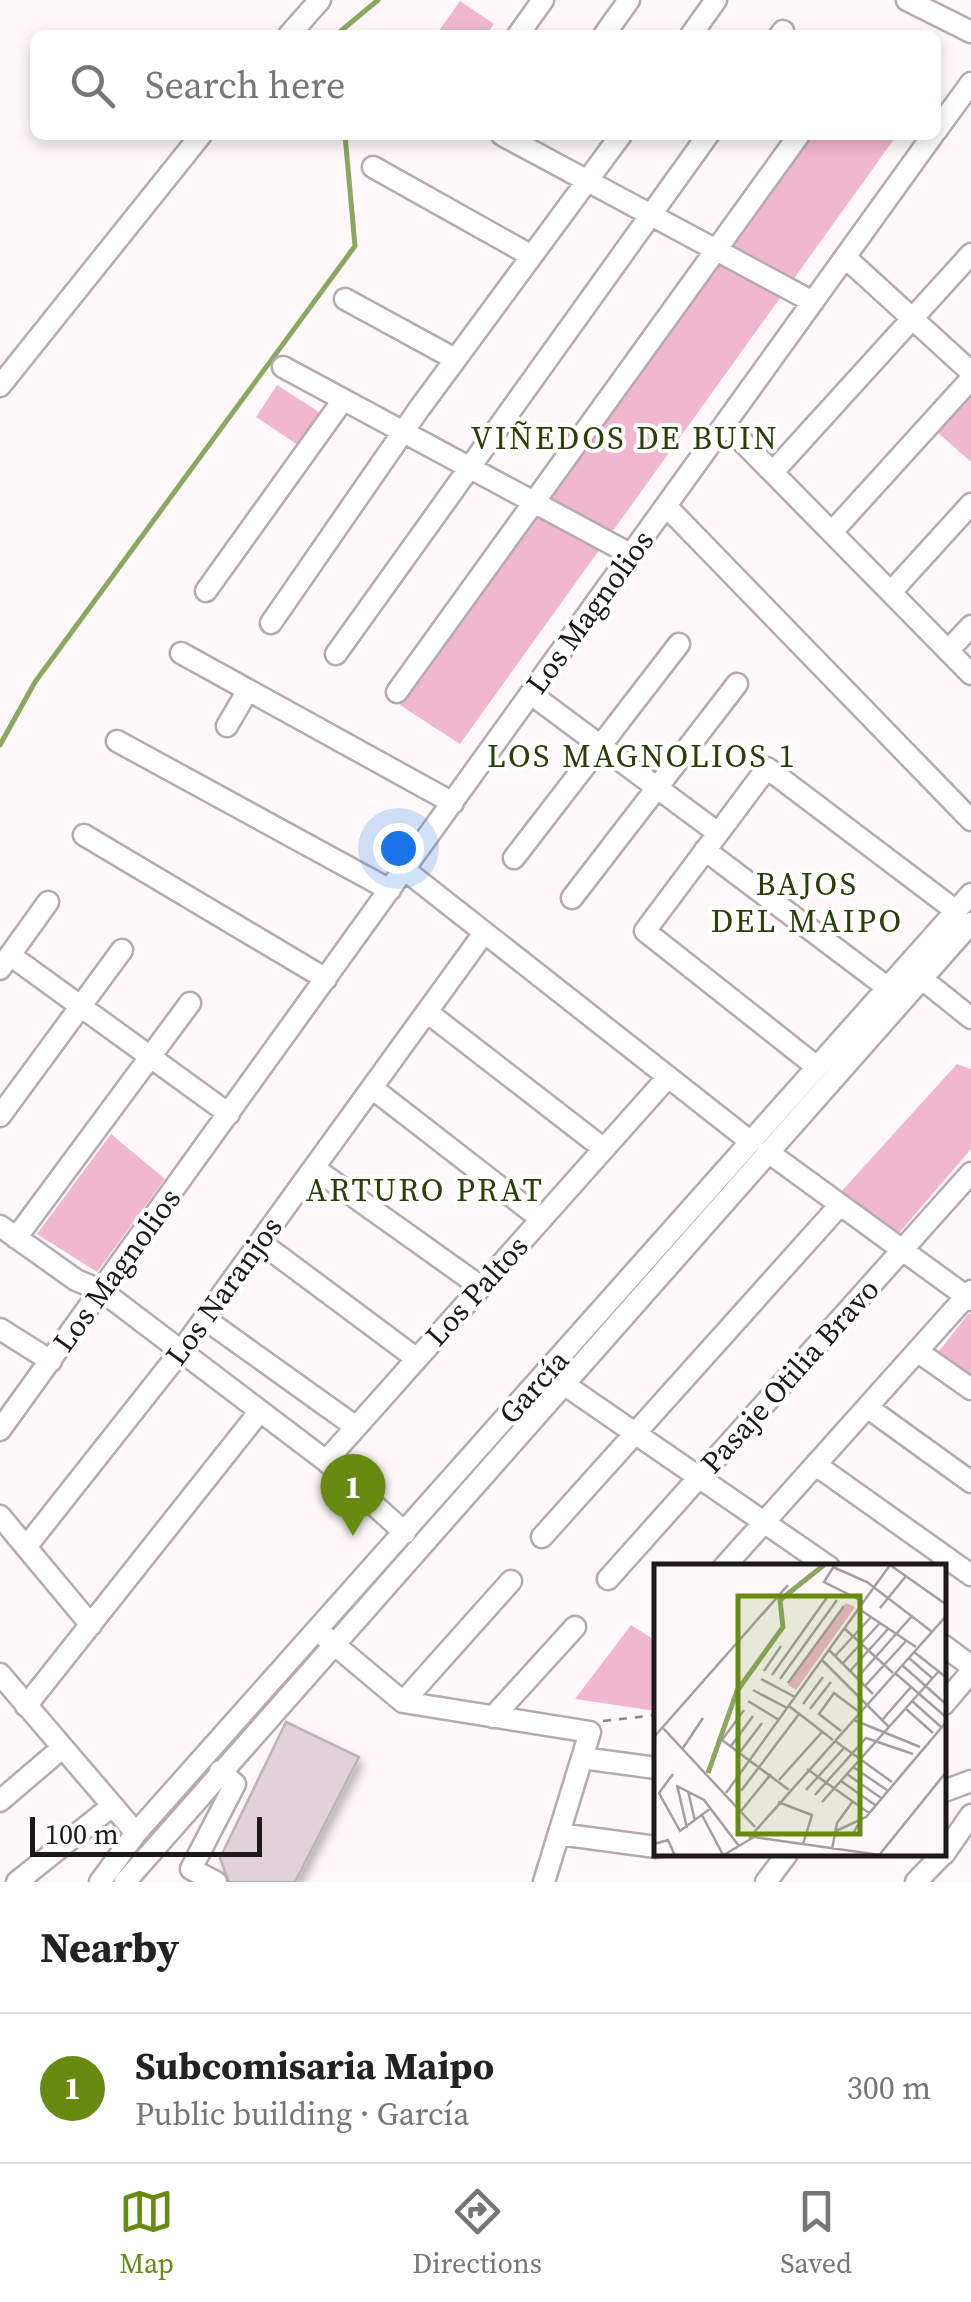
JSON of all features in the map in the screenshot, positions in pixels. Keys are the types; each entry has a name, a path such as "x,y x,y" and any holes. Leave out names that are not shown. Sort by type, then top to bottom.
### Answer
{"street":[{"path":"293,30 320,0"},
{"path":"522,30 543,0"},
{"path":"608,30 629,0"},
{"path":"695,30 716,0"},
{"path":"907,0 971,32"},
{"name":"Los Magnolios","path":"941,126 967,96"},
{"path":"0,386 197,140"},
{"path":"271,623 455,360 616,140"},
{"path":"336,654 704,140"},
{"path":"397,692 795,140"},
{"name":"Los Magnolios","path":"0,1430 930,140"},
{"path":"529,141 586,180 813,302"},
{"path":"374,167 530,256"},
{"path":"772,472 971,254"},
{"path":"832,532 971,376 846,257"},
{"path":"345,299 455,360"},
{"path":"282,368 632,554"},
{"path":"206,591 343,400"},
{"path":"725,424 971,674"},
{"path":"891,592 971,504"},
{"path":"666,506 971,820"},
{"path":"948,651 971,626"},
{"path":"514,858 679,644"},
{"path":"181,653 453,803"},
{"path":"572,898 738,684"},
{"path":"228,726 248,690"},
{"path":"532,694 657,788 712,841 888,988"},
{"path":"118,741 390,890"},
{"path":"817,1067 645,931 766,768 963,917"},
{"path":"84,835 326,979"},
{"path":"404,870 668,1078 969,1296 727,1564"},
{"name":"García","path":"100,1882 136,1833 325,1637 760,1147 921,978 963,917 971,894"},
{"path":"48,902 5,962 80,1007 229,1114"},
{"name":"García","path":"760,1147 817,1067 888,988 963,917"},
{"name":"Los Naranjos","path":"26,1547 182,1351 484,932"},
{"path":"0,1116 122,950"},
{"path":"921,978 971,1018"},
{"path":"190,1003 8,1232 76,1280 102,1291 182,1351 326,1461 406,1533"},
{"path":"427,1012 604,1149"},
{"name":"Los Paltos","path":"326,1461 668,1078"},
{"path":"372,1088 541,1219"},
{"path":"314,1168 481,1288"},
{"name":"Pasaje Otilia Bravo","path":"608,1579 971,1173"},
{"path":"542,1537 840,1205"},
{"path":"260,1242 417,1359"},
{"path":"205,1318 356,1427"},
{"path":"0,1330 50,1361"},
{"path":"917,1352 971,1388"},
{"path":"556,1378 824,1564"},
{"name":"García","path":"125,1882 220,1771 406,1533 556,1378"},
{"path":"867,1408 971,1482"},
{"path":"13,1700 91,1624 260,1410"},
{"path":"816,1465 971,1575"},
{"path":"0,1516 91,1624"},
{"path":"403,1702 511,1581"},
{"path":"493,1716 575,1627"},
{"path":"325,1637 403,1702 590,1732 544,1882"},
{"path":"946,1648 971,1669 946,1701"},
{"path":"0,1674 13,1700 62,1748 136,1833"},
{"path":"0,1801 62,1748"},
{"path":"582,1758 654,1768"},
{"path":"216,1882 191,1870 234,1784 220,1771"},
{"path":"17,1882 112,1806"},
{"path":"946,1850 971,1815"},
{"path":"559,1834 654,1848"},
{"path":"766,1882 781,1857"},
{"path":"916,1882 940,1857"}],"path":[{"path":"590,1732 620,1716 654,1715"}],"shaded area":[{"path":"460,1 494,24 490,30 440,30"},
{"path":"796,140 893,140 460,744 400,705"},
{"path":"277,385 322,414 301,447 256,417"},
{"path":"971,394 971,462 937,432"},
{"path":"957,1064 971,1069 971,1149 899,1233 840,1193"},
{"path":"111,1134 165,1179 97,1272 37,1234"},
{"path":"971,1315 971,1377 936,1355"},
{"path":"631,1625 654,1640 654,1711 575,1699"}],"building":[{"path":"286,1722 359,1757 295,1882 229,1882 220,1858"}],"waterway":[{"path":"342,30 378,0"},
{"path":"0,745 35,682 355,246 345,140"}],"place":[{"name":"Subcomisaria Maipo","path":"353,1536"}],"district":[{"name":"VIÑEDOS DE BUIN","path":"625,438"},
{"name":"LOS MAGNOLIOS 1","path":"642,756"},
{"name":"BAJOS DEL MAIPO","path":"807,902"},
{"name":"ARTURO PRAT","path":"425,1190"}]}
